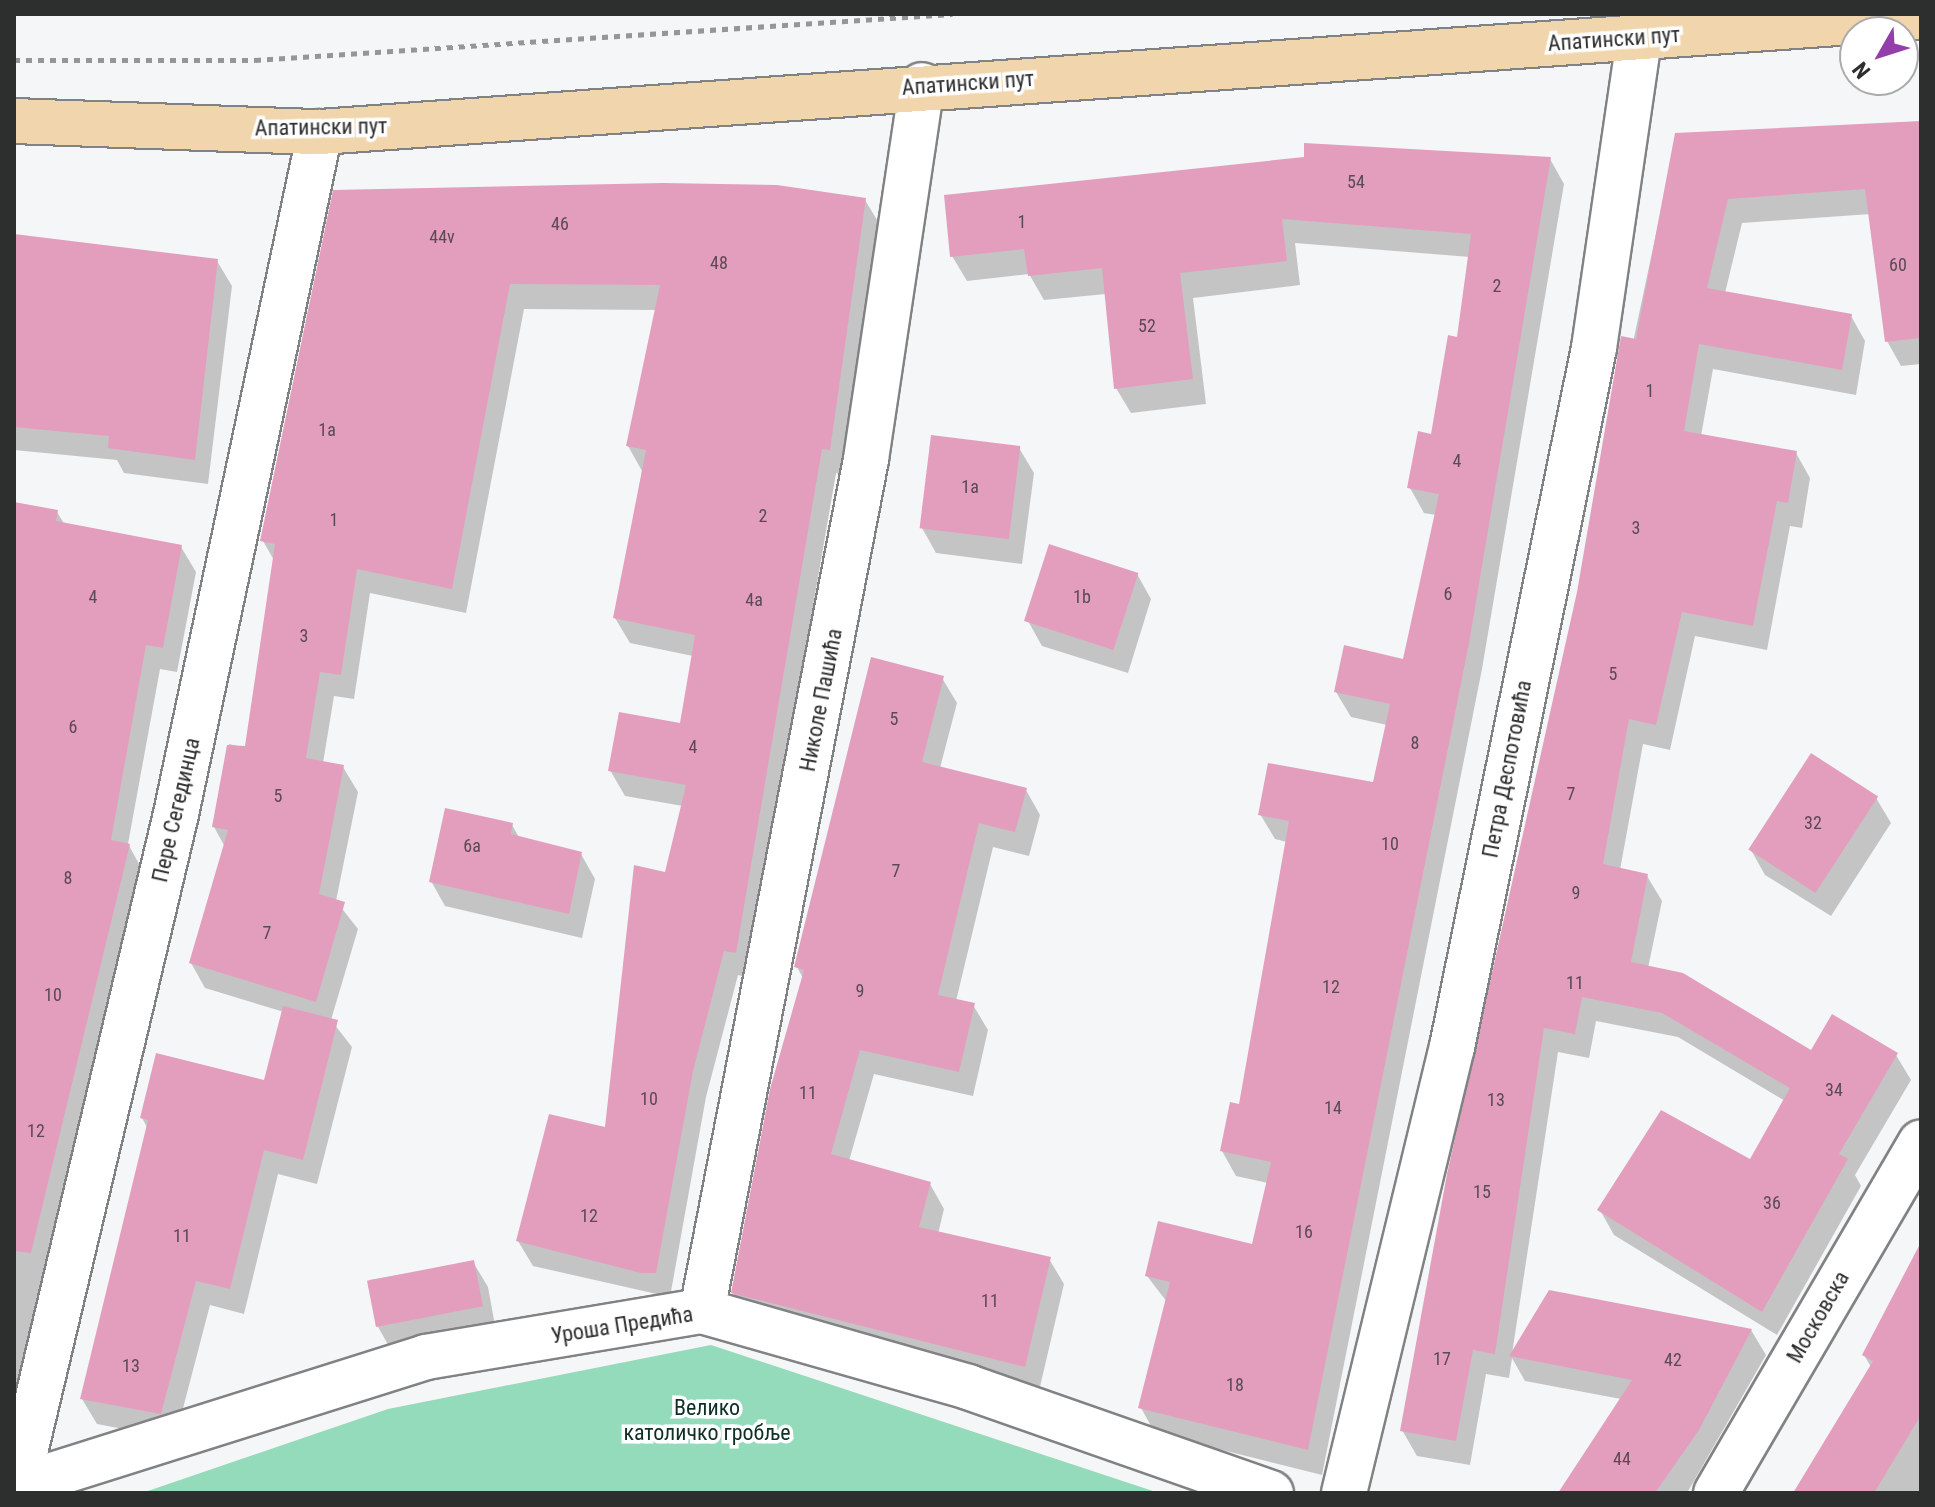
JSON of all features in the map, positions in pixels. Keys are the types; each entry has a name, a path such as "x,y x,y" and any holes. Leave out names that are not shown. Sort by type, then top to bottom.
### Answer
{"main road":[{"name":"Апатински пут","path":"14,121 320,132 922,85 1921,17"}],"street":[{"name":"Петра Деспотовића","path":"1344,1493 1452,1047 1594,348 1639,38"},
{"name":"Николе Пашића","path":"702,1311 866,459 922,85"},
{"name":"Пере Сегединца","path":"16,1486 176,814 320,132"},
{"name":"Московска","path":"1716,1493 1921,1142"},
{"name":"Уроша Предића","path":"16,1486 426,1357 702,1311 968,1387 1271,1493"}],"path":[{"path":"14,60 255,60 952,14"}],"green space":[{"name":"Велико католичко гробље","path":"711,1345 1159,1493 142,1493 388,1409"}],"building":[{"path":"1921,121 1921,338 1885,342 1865,189 1728,199 1707,288 1852,314 1842,370 1699,344 1684,431 1797,451 1788,503 1777,501 1753,626 1682,612 1656,725 1629,719 1603,864 1648,874 1631,962 1683,973 1811,1050 1832,1014 1898,1053 1839,1154 1848,1159 1762,1312 1597,1210 1661,1110 1750,1159 1790,1088 1662,1013 1582,997 1575,1034 1544,1028 1495,1354 1473,1350 1456,1441 1400,1431 1447,1174 1577,592 1621,336 1636,339 1675,133"},
{"path":"1304,143 1551,157 1469,643 1308,1450 1138,1408 1170,1282 1145,1276 1158,1221 1252,1244 1271,1162 1220,1151 1230,1102 1239,1104 1289,821 1258,815 1268,763 1373,782 1390,704 1334,692 1344,645 1403,659 1439,494 1407,488 1418,431 1431,434 1448,335 1457,337 1471,234 1282,219 1287,261 1180,273 1193,379 1114,389 1102,268 1028,276 1024,249 950,257 944,195 1304,157"},
{"path":"663,183 777,185 866,198 830,450 822,449 736,953 724,951 693,1071 656,1273 641,1273 516,1241 549,1114 605,1127 634,865 665,872 686,785 608,771 619,712 680,723 695,635 613,618 646,450 626,446 660,285 510,284 452,589 357,569 341,675 320,672 306,758 344,765 319,894 345,902 316,1002 189,963 228,830 212,827 227,745 245,746 275,544 260,541 333,190"},
{"path":"14,234 218,259 195,460 108,448 109,436 14,427"},
{"path":"931,435 1020,446 1009,539 920,528"},
{"path":"14,502 58,510 56,521 182,545 163,648 146,645 111,840 130,844 31,1253 14,1251"},
{"path":"1049,544 1138,573 1113,650 1024,621"},
{"path":"871,657 944,676 922,762 1027,788 1015,832 979,823 938,995 975,1003 959,1072 860,1050 831,1154 931,1182 919,1227 1051,1257 1025,1367 731,1293 770,1089 804,970 794,967"},
{"path":"1811,753 1878,797 1815,893 1748,849"},
{"path":"445,808 513,823 511,834 582,852 569,914 429,882"},
{"path":"283,1006 338,1020 303,1160 264,1150 230,1289 196,1281 161,1414 80,1399 148,1120 140,1118 156,1053 264,1080"},
{"path":"1921,1242 1921,1415 1874,1493 1793,1493 1873,1361 1862,1355"},
{"path":"474,1260 483,1306 376,1327 367,1281"},
{"path":"1549,1290 1752,1329 1699,1430 1655,1493 1558,1493 1632,1380 1509,1356"}]}
